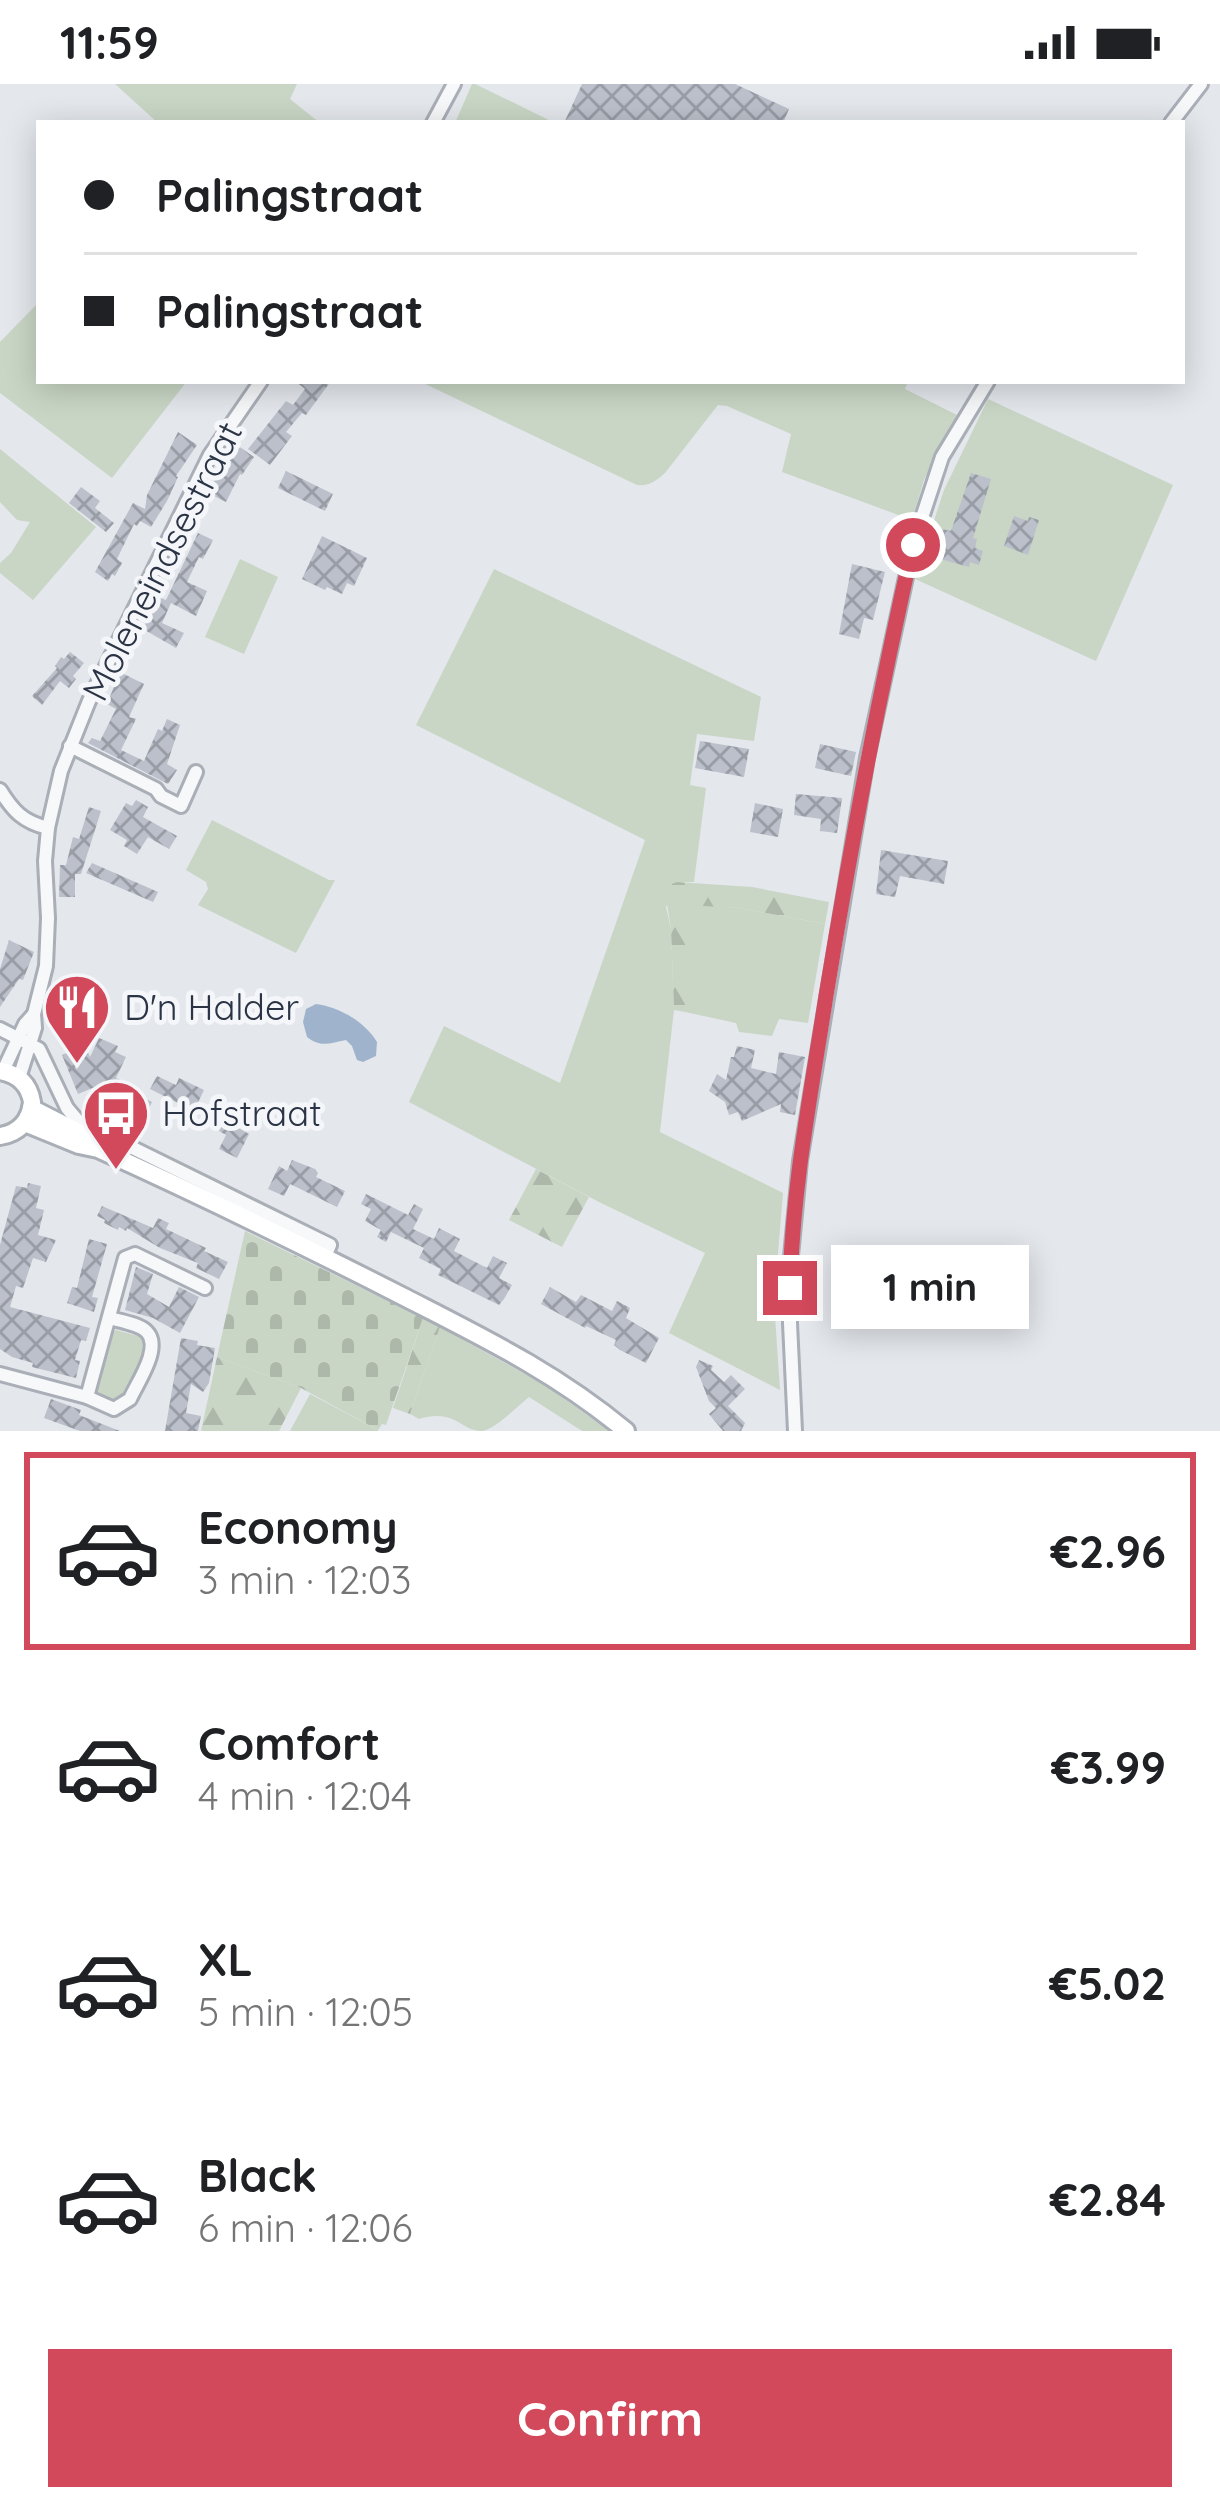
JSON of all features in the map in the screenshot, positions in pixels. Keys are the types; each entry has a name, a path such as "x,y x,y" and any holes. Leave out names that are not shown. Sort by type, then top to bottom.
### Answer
{"main road":[{"path":"0,1136 13,1132 28,1116 30,1094 7,1073"},
{"path":"28,1116 79,1145 98,1149 325,1256 546,1372 626,1431"}],"street":[{"path":"435,120 454,84"},
{"path":"1173,120 1201,84"},
{"name":"Moleneindsestraat","path":"7,1073 35,1028 46,966 48,828 70,746 210,455 259,384"},
{"path":"796,1431 790,1323 795,1208 850,850 913,545 942,457 986,384"},
{"name":"Moleneindsestraat","path":"70,746 181,806 196,772"},
{"path":"0,790 22,818 48,828"},
{"path":"0,1030 43,1055 67,1108 78,1120 330,1245 325,1256"},
{"path":"86,1397 125,1258 135,1254 205,1288"},
{"path":"0,1374 114,1408 124,1405 152,1349 151,1337 145,1329 109,1318"}],"green space":[{"path":"115,84 297,84 290,99 316,120 155,120"},
{"path":"475,84 549,120 456,120"},
{"path":"36,305 36,384 185,384 112,478 0,393 0,342"},
{"path":"425,384 907,384 905,389 957,415 924,480 912,520 782,472 791,434 727,406 718,405 665,473 637,485"},
{"path":"988,399 1173,485 1096,661 915,579 944,490"},
{"path":"0,449 96,527 33,600 0,573 0,563 30,522 17,520 0,502"},
{"path":"240,559 278,577 244,654 205,637"},
{"path":"494,569 761,697 754,741 697,734 690,785 706,788 694,882 677,882 666,907 674,1010 660,1132 783,1193 774,1301 780,1390 669,1333 705,1253 409,1102 444,1026 560,1083 645,840 416,725"},
{"path":"212,820 335,880 296,953 198,905 208,889 206,882 186,870"},
{"path":"677,882 752,887 829,902 825,924 739,908 685,905 685,1012 674,1010 666,898"},
{"path":"688,904 825,924 808,1023 779,1019 772,1036 739,1032 736,1023 685,1012"},
{"path":"536,1169 589,1197 562,1247 509,1220"},
{"path":"245,1231 423,1318 386,1425 378,1430 301,1388 217,1357"},
{"path":"423,1318 440,1327 410,1414 393,1408"},
{"path":"440,1327 543,1384 610,1431 582,1431 529,1397 482,1431 441,1416 419,1419 410,1414"},
{"path":"116,1330 142,1337 148,1347 126,1399 113,1407 92,1392 108,1337"},
{"path":"217,1357 301,1388 279,1431 201,1431"},
{"path":"310,1394 378,1430 378,1431 290,1431"}],"water":[{"path":"316,1004 342,1012 365,1028 377,1042 376,1056 363,1062 346,1040 321,1044 307,1037 306,1009"}],"building":[{"path":"582,84 735,84 789,109 784,120 565,120"},
{"path":"299,384 329,384 306,415 302,413 286,432 292,436 270,465 248,449 286,401 293,405 305,389"},
{"path":"178,432 197,445 151,527 140,521 134,524 117,559 122,563 108,581 95,572 133,503 145,509 147,495"},
{"path":"237,445 254,457 226,502 208,493"},
{"path":"286,471 333,494 325,511 278,488"},
{"path":"971,473 991,479 973,538 977,539 975,548 983,551 979,565 970,562 969,567 933,557 942,529 951,531"},
{"path":"81,487 100,501 95,508 114,523 106,532 69,503"},
{"path":"1014,516 1039,520 1028,555 1004,546"},
{"path":"198,533 213,540 187,582 207,591 196,616 171,603 162,623 184,633 176,648 143,629 158,597 166,600"},
{"path":"322,536 367,558 354,586 347,583 342,594 302,579"},
{"path":"852,564 885,572 873,620 864,618 859,639 839,634"},
{"path":"70,652 84,663 73,676 76,679 69,688 60,681 42,705 32,696"},
{"path":"120,672 144,684 129,717 136,719 121,750 144,761 167,719 180,725 167,764 177,770 168,784 88,743 92,738 100,741 116,709 107,704"},
{"path":"700,741 749,749 744,777 695,768"},
{"path":"820,744 856,752 851,776 815,768"},
{"path":"796,794 842,798 837,833 820,831 821,819 794,815"},
{"path":"136,800 148,807 143,817 177,836 169,849 148,837 137,854 124,846 127,840 110,830 126,803 132,806"},
{"path":"755,803 783,809 778,837 750,832"},
{"path":"89,807 101,811 81,874 75,874 75,897 59,897 60,865 66,865 73,837 79,839"},
{"path":"881,850 948,861 944,884 900,876 895,897 876,894"},
{"path":"92,863 158,892 153,902 86,873"},
{"path":"9,940 34,952 23,980 19,979 0,1007 0,969"},
{"path":"99,1038 118,1046 115,1052 126,1057 116,1078 123,1081 120,1086 152,1102 148,1110 104,1097 112,1080 78,1094 62,1055 69,1052 67,1046 82,1039 90,1057"},
{"path":"737,1046 755,1050 751,1068 776,1074 779,1052 805,1057 795,1115 780,1112 781,1104 742,1121 738,1112 729,1115 725,1102 709,1091 717,1074 726,1080"},
{"path":"157,1076 176,1085 179,1078 204,1090 194,1111 150,1089"},
{"path":"227,1115 249,1134 237,1158 219,1149 226,1135 219,1131"},
{"path":"292,1160 315,1169 316,1177 345,1191 337,1207 290,1184 284,1196 268,1189 279,1166 287,1171"},
{"path":"28,1183 41,1186 36,1208 44,1210 38,1235 56,1240 46,1262 33,1258 23,1288 16,1286 10,1307 90,1328 75,1360 80,1361 76,1378 32,1367 33,1363 0,1349 0,1245 16,1186 27,1188"},
{"path":"366,1194 408,1215 414,1204 423,1209 413,1229 434,1239 439,1228 460,1239 454,1251 487,1268 493,1256 507,1263 499,1278 512,1285 504,1299 499,1305 438,1275 441,1269 419,1258 424,1248 391,1232 386,1242 377,1237 381,1230 365,1221 371,1209 361,1204"},
{"path":"102,1206 153,1228 158,1218 169,1223 166,1229 228,1262 219,1279 196,1268 198,1263 127,1228 118,1230 104,1223 97,1216"},
{"path":"89,1239 107,1244 92,1297 98,1298 94,1312 67,1303 72,1287 77,1288"},
{"path":"136,1267 153,1274 147,1294 169,1307 179,1287 199,1297 180,1333 125,1310"},
{"path":"550,1287 576,1302 581,1295 612,1311 617,1301 630,1308 626,1318 659,1338 646,1363 620,1350 614,1345 616,1340 541,1304"},
{"path":"181,1338 215,1348 209,1383 203,1392 191,1384 186,1413 201,1416 198,1431 165,1431"},
{"path":"699,1360 713,1366 711,1370 724,1382 731,1375 745,1389 728,1406 745,1423 741,1431 723,1431 709,1414 716,1408 696,1367"},
{"path":"51,1399 120,1431 80,1431 44,1418"}],"place":[{"name":"D'n Halder","path":"77,1066"},
{"name":"Hofstraat","path":"116,1172"}],"route":[{"path":"790,1288 800,1161 850,850 913,545"}]}
